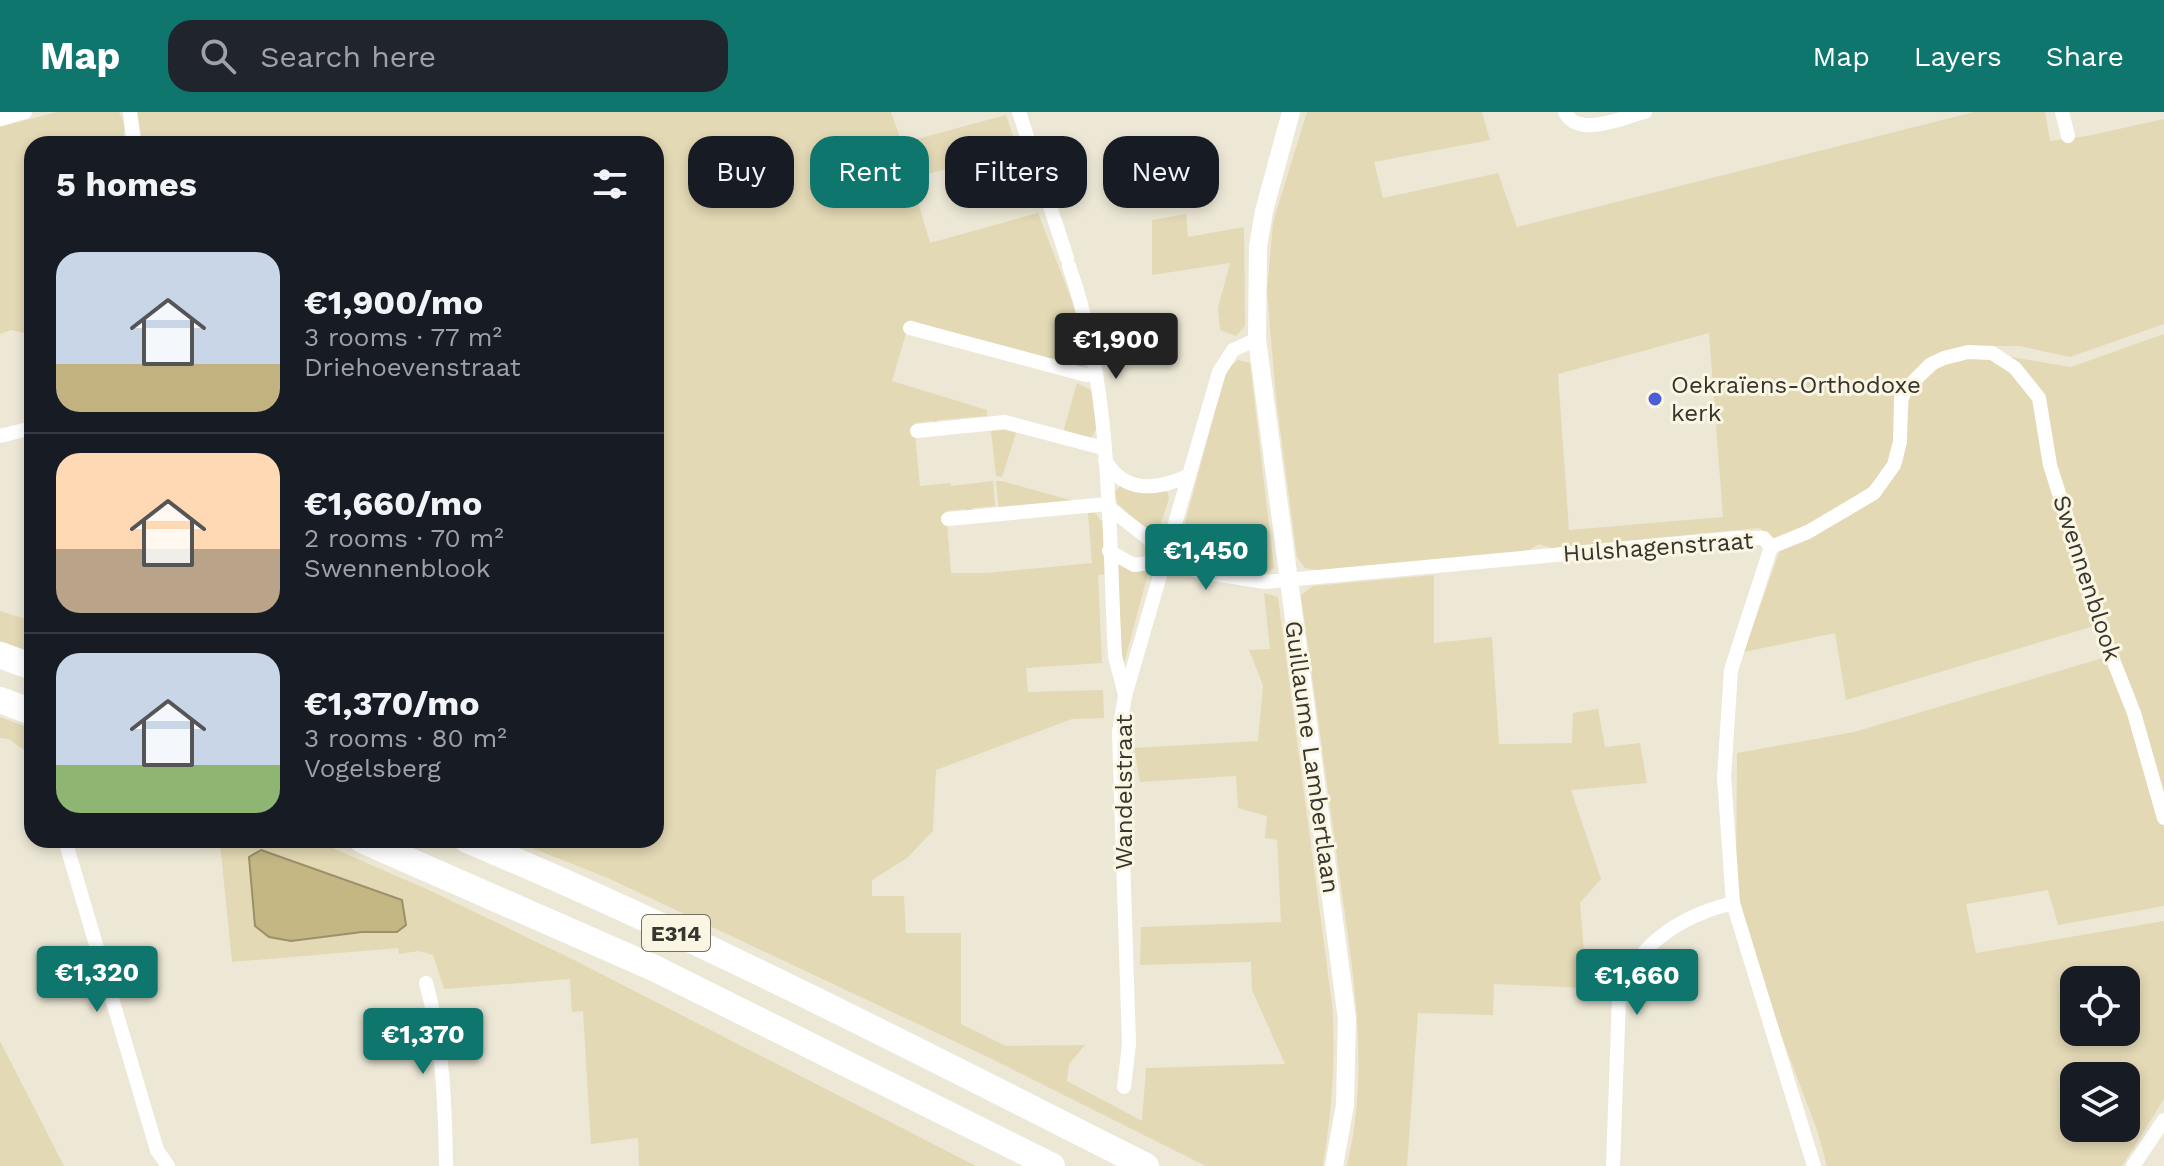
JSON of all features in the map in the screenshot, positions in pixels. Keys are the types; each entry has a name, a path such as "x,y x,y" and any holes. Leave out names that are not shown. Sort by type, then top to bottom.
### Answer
{"highway":[{"path":"0,655 24,664"},
{"path":"0,700 24,709"},
{"name":"E314","path":"380,848 656,969 1052,1166"},
{"name":"E314","path":"485,848 698,944 882,1032 1146,1166"},
{"path":"936,1107 958,1134 1016,1166"}],"street":[{"path":"0,119 25,112"},
{"path":"130,112 133,136"},
{"path":"1019,112 1083,306 1096,373 1108,506 1115,656 1125,696"},
{"name":"Guillaume Lambertlaan","path":"1291,112 1264,211 1258,247 1257,339 1347,1019 1345,1105 1334,1166"},
{"path":"1565,112 1574,123 1585,127 1645,112"},
{"path":"2062,112 2068,136"},
{"path":"910,328 1086,375 1096,373"},
{"name":"Wandelstraat","path":"1124,1087 1129,1044 1119,732 1125,696 1219,372 1225,358 1233,350 1257,339"},
{"name":"Swennenblook","path":"1771,547 1808,532 1874,493 1894,465 1900,442 1901,399 1919,375 1944,358 1968,352 1992,353 2015,368 2039,398 2050,465 2106,642 2134,713 2164,818"},
{"path":"917,431 1005,422 1104,453 1118,477 1137,486 1160,486 1188,476"},
{"path":"0,436 24,430"},
{"path":"948,519 1108,506 1149,539 1163,561"},
{"name":"Hulshagenstraat","path":"1288,581 1737,538 1764,538 1771,547 1731,670 1724,777 1733,903 1814,1166"},
{"path":"1109,551 1134,565 1163,561 1201,572 1265,582 1288,581"},
{"path":"67,848 157,1150 168,1166"},
{"path":"1613,1166 1619,996 1627,974 1643,952 1678,923 1709,909 1733,903"},
{"path":"426,983 440,1055 446,1166"},
{"path":"2133,1166 2164,1120"}],"shaded area":[{"path":"57,112 119,112 124,124 124,136 24,136 24,333 11,330 0,334 0,127"},
{"path":"137,112 891,112 900,136 810,136 810,208 920,208 930,243 1038,213 1072,301 1087,357 1083,366 1078,369 910,320 892,381 987,410 987,416 937,420 934,425 933,421 914,423 920,486 993,481 995,506 973,508 972,512 965,509 946,511 951,573 987,573 1092,563 1088,513 1095,513 1103,521 1107,574 1098,575 1102,663 1026,668 1028,692 1103,690 1104,718 1072,719 936,770 933,831 907,858 872,880 872,896 904,896 906,933 961,933 961,1024 1006,1046 1085,1045 1069,1064 1067,1081 1142,1121 1146,1068 1285,1064 1252,990 1251,962 1140,965 1141,927 1281,922 1277,840 1265,838 1267,816 1238,808 1236,776 1140,782 1134,748 1258,741 1263,685 1249,650 1270,649 1264,593 1278,597 1332,1004 1332,1085 1323,1166 1206,1166 990,1058 610,879 532,848 664,848 664,136 142,136"},
{"path":"1307,112 1482,112 1490,140 1374,162 1383,198 1498,173 1517,227 1974,112 2045,112 2050,141 2164,119 2164,324 2070,357 2020,346 1979,346 1905,380 1896,441 1882,474 1840,507 1775,539 1759,528 1551,548 1539,544 1529,550 1317,570 1305,568 1297,557 1276,398 1267,292 1273,222","holes":["1709,333 1723,517 1569,530 1558,374"]},
{"path":"1006,115 1013,136 945,136 945,169 929,173 928,136"},
{"path":"1186,214 1188,237 1244,227 1245,326 1236,336 1220,330 1218,308 1230,263 1152,275 1152,220"},
{"path":"2164,334 2164,906 2058,925 2048,890 1966,904 1976,953 2164,921 2164,1099 2140,1137 2140,1062 2060,1062 2060,1142 2137,1142 2122,1166 1827,1166 1750,941 1736,885 1737,753 1854,732 2106,657 2094,626 1846,700 1835,633 1744,652 1781,547 1884,486 1903,462 1910,393 1943,364 1969,357 2011,357 2071,367"},
{"path":"1238,360 1250,363 1274,568 1264,574 1191,561 1183,555 1179,546 1228,368"},
{"path":"1077,383 1093,391 1097,427 1092,437 1088,438 1077,437 1064,429"},
{"path":"991,431 1016,433 1002,477 996,476"},
{"path":"996,481 1002,481 1074,501 999,510"},
{"path":"1121,486 1167,491 1169,498 1157,536 1151,535 1117,503 1115,491"},
{"path":"1115,562 1149,570 1123,667"},
{"path":"1434,575 1434,643 1492,637 1499,744 1572,743 1573,713 1598,709 1605,747 1640,743 1647,783 1571,790 1601,879 1580,903 1587,988 1494,984 1493,1015 1418,1013 1407,1166 1347,1166 1358,1091 1357,1016 1301,595 1313,586"},
{"path":"0,611 24,618 24,649 0,641"},
{"path":"0,717 24,726 24,750 9,739 0,738"},
{"path":"220,848 332,848 431,891 572,959 976,1166 639,1166 638,1138 591,1144 583,1011 572,1012 570,979 444,989 433,955 419,951 399,954 398,948 232,962","holes":["254,902 397,932 341,934 255,926"]},
{"path":"261,850 402,900 406,925 397,932 362,932 291,941 269,937 255,926 249,857"},
{"path":"0,1041 64,1166 0,1166"}],"place":[{"name":"Oekraïens-Orthodoxe kerk","path":"1655,399"}]}
